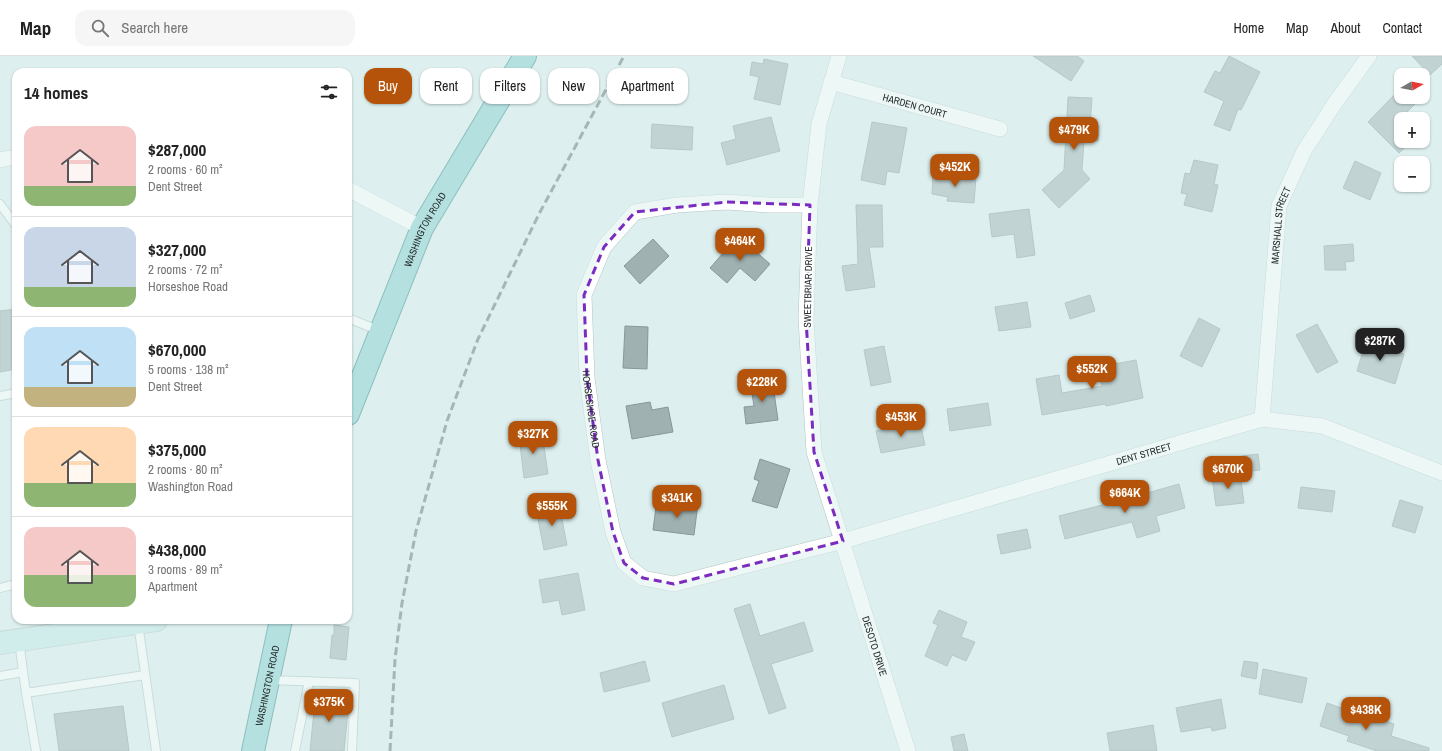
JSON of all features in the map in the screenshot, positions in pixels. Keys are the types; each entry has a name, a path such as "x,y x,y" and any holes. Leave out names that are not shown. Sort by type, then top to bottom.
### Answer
{"main road":[{"name":"WASHINGTON ROAD","path":"352,399 358,377 381,331 422,228 525,56"},
{"path":"9,642 107,624"},
{"name":"WASHINGTON ROAD","path":"253,751 280,624"}],"street":[{"name":"SWEETBRIAR DRIVE","path":"839,56 819,124 810,205 806,319 814,452 843,541"},
{"name":"MARSHALL STREET","path":"1262,419 1279,206 1304,151 1335,103 1369,56"},
{"name":"HARDEN COURT","path":"831,82 1000,129"},
{"path":"0,160 12,158"},
{"path":"352,191 422,228"},
{"name":"HORSESHOE ROAD","path":"810,205 768,205 727,202 677,206 635,212 604,247 584,295 587,378 598,460 613,532 624,563 643,578 674,584 843,541"},
{"name":"DENT STREET","path":"843,541 1262,419 1322,426 1442,473"},
{"name":"DESOTO DRIVE","path":"843,541 908,751"}],"lane":[{"path":"0,204 12,220"},
{"path":"352,320 381,331"},
{"path":"0,396 12,394"},
{"path":"0,588 12,585"},
{"path":"147,624 145,675 156,751"},
{"path":"9,642 23,672 36,751"},
{"path":"0,676 23,672"},
{"path":"26,693 145,675"},
{"path":"268,680 355,683 352,751"},
{"path":"295,751 309,681"}],"highlighted area":[{"path":"727,202 810,205 806,319 814,452 843,541 674,584 643,578 624,563 613,532 598,460 587,378 584,295 604,247 635,212"}],"building":[{"path":"1033,56 1077,56 1084,61 1071,81"},
{"path":"1229,56 1260,72 1241,110 1238,109 1230,131 1214,125 1224,101 1204,92 1215,71 1220,73"},
{"path":"1412,56 1442,56 1442,64 1430,75 1430,68 1423,68"},
{"path":"764,59 788,64 780,105 754,99 759,77 750,75 752,62 763,64"},
{"path":"1394,95 1394,104 1415,104 1407,112 1394,112 1394,148 1368,122"},
{"path":"1068,97 1092,98 1090,126 1099,126 1098,141 1084,140 1082,170 1090,179 1059,208 1042,190 1064,170"},
{"path":"771,117 780,151 727,165 721,143 736,139 733,126"},
{"path":"872,122 907,128 899,173 887,171 885,185 861,180"},
{"path":"652,124 693,127 692,150 651,148"},
{"path":"1394,148 1404,148 1399,153"},
{"path":"1194,160 1218,165 1214,184 1218,185 1212,212 1184,205 1187,194 1181,193 1185,173 1190,174"},
{"path":"1355,161 1381,173 1370,200 1343,188"},
{"path":"933,174 976,177 974,203 947,201 948,197 932,194"},
{"path":"856,205 882,205 883,247 869,247 875,287 846,291 842,266 858,264"},
{"path":"1029,209 1035,255 1017,258 1014,234 992,237 989,214"},
{"path":"738,236 770,264 755,281 740,268 727,283 710,268"},
{"path":"653,239 669,256 640,284 624,266"},
{"path":"1353,244 1354,261 1345,262 1346,270 1325,270 1324,246"},
{"path":"1090,295 1095,311 1070,319 1065,303"},
{"path":"1027,302 1031,327 999,331 995,307"},
{"path":"12,310 12,370 0,372 0,311"},
{"path":"1199,318 1220,329 1202,367 1180,356"},
{"path":"1317,324 1338,362 1317,373 1296,335"},
{"path":"625,326 648,327 647,369 623,368"},
{"path":"1366,341 1404,354 1395,384 1357,371"},
{"path":"884,346 891,382 871,386 864,350"},
{"path":"1136,360 1143,398 1106,406 1105,404 1042,415 1036,379 1059,375 1062,393 1102,386 1098,367"},
{"path":"772,378 778,420 746,424 744,407 754,406 750,381"},
{"path":"650,402 652,410 668,407 673,432 632,439 626,406"},
{"path":"988,403 991,425 950,431 947,409"},
{"path":"920,422 925,445 881,453 876,431"},
{"path":"542,433 548,474 524,478 519,436"},
{"path":"1258,454 1260,470 1244,472 1242,456"},
{"path":"760,459 790,469 777,508 752,501 759,481 754,479"},
{"path":"1240,473 1244,503 1216,506 1212,477"},
{"path":"1179,484 1185,508 1156,516 1160,531 1137,538 1132,522 1065,539 1059,516"},
{"path":"1301,487 1335,491 1332,512 1298,508"},
{"path":"1400,500 1423,507 1415,533 1392,526"},
{"path":"677,501 698,503 694,535 653,530 656,507 676,509"},
{"path":"559,504 567,545 544,550 536,509"},
{"path":"1027,529 1031,548 1001,554 997,535"},
{"path":"578,573 585,610 562,615 559,600 543,603 539,580"},
{"path":"750,604 760,636 804,622 813,651 771,664 786,708 769,714 734,609"},
{"path":"939,610 967,622 961,637 975,642 966,661 952,655 947,666 925,656 938,625 933,623"},
{"path":"334,625 349,627 346,660 330,658 332,635 334,635"},
{"path":"645,661 650,681 604,692 600,673"},
{"path":"1244,661 1258,663 1256,679 1241,676"},
{"path":"1263,669 1307,678 1302,703 1259,694"},
{"path":"724,685 734,719 672,737 662,703"},
{"path":"316,691 343,694 342,710 348,711 344,751 310,751"},
{"path":"1221,699 1226,728 1212,731 1211,727 1181,732 1176,708"},
{"path":"1327,703 1382,722 1382,720 1394,724 1391,736 1429,748 1429,751 1377,751 1347,741 1349,736 1320,726"},
{"path":"123,706 129,751 59,751 54,714"},
{"path":"1153,725 1157,751 1110,751 1107,733"},
{"path":"964,734 968,751 954,751 951,737"}],"railway":[{"path":"390,751 395,659 402,603 416,531 447,421 478,339 539,214 624,56"}]}
